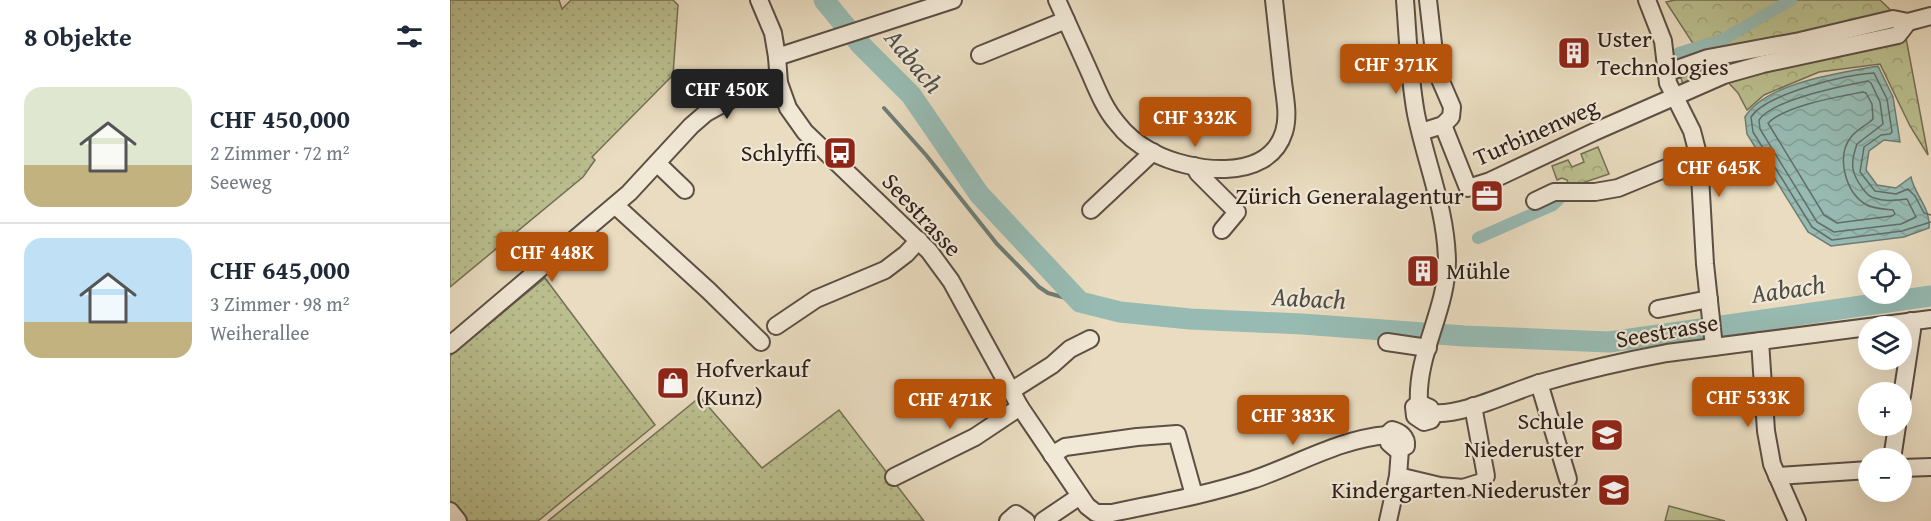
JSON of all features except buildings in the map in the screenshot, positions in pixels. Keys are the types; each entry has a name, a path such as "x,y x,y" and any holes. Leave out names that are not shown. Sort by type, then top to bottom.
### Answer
{"street":[{"name":"Seestrasse","path":"759,0 773,33 778,83 788,108 805,132 920,240 951,281 1020,407 1096,517 1250,480 1361,438 1390,433"},
{"path":"777,57 953,0"},
{"path":"1057,0 1109,112 1127,134 1153,152 1194,166 1225,169 1246,167 1265,157 1280,142 1285,131 1287,110 1274,0"},
{"path":"1405,0 1413,88 1421,132 1440,204 1446,236 1447,263 1445,291 1418,386 1423,412 1413,442 1403,448 1391,446 1390,433 1423,412"},
{"path":"1428,0 1436,70 1452,107 1451,117 1443,125"},
{"path":"1648,1 1663,40 1666,73 1673,96 1692,131 1698,155 1713,340"},
{"path":"1666,73 1708,58 1791,43 1893,19 1908,22 1931,16"},
{"path":"980,54 1066,20"},
{"path":"1673,96 1724,75 1763,64 1898,35 1908,22"},
{"path":"450,345 616,206 658,165 705,113 735,97 778,83"},
{"name":"Turbinenweg","path":"1421,132 1443,125 1468,188 1490,181 1673,96"},
{"path":"1091,210 1153,152"},
{"path":"1535,201 1554,192 1595,192 1618,188 1698,155"},
{"path":"658,165 685,190"},
{"path":"1194,166 1238,212 1222,230"},
{"path":"616,206 710,291 760,342"},
{"path":"776,326 816,299 885,270 920,240"},
{"path":"1658,309 1709,307"},
{"name":"Seestrasse","path":"1912,321 1931,319"},
{"name":"Seestrasse","path":"1423,412 1445,414 1539,383 1713,340 1760,341 1858,328"},
{"path":"1011,391 1052,365 1070,349 1090,339"},
{"path":"1760,341 1766,431 1777,476 1797,521"},
{"path":"1387,342 1429,346"},
{"path":"1539,383 1568,479"},
{"path":"1398,476 1440,486 1463,488 1482,482 1486,476 1473,406"},
{"path":"894,477 975,437 1020,407"},
{"path":"1052,455 1065,447 1137,436 1177,434 1194,495"},
{"path":"1388,521 1403,448"},
{"path":"1912,468 1931,467"},
{"path":"1777,476 1858,471"},
{"path":"1043,521 1080,496"},
{"path":"450,511 458,521"},
{"path":"1008,521 1016,514 1026,521"}],"green space":[{"path":"450,0 559,0 562,9 571,0 673,0 678,5 673,75 592,157 595,160 583,177 450,287"},
{"path":"1675,0 1880,0 1903,22 1928,155 1910,126 1880,64 1819,72 1764,95 1747,110 1738,93 1724,78 1686,94 1675,59 1698,51 1666,2"},
{"path":"1598,147 1609,174 1582,183 1582,186 1570,188 1567,180 1562,178 1557,180 1552,166 1568,160 1572,167 1584,162 1581,154"},
{"path":"545,278 655,425 538,521 463,521 450,503 450,356"},
{"path":"700,397 762,468 839,410 924,521 548,521"},
{"path":"1669,506 1725,521 1665,521"}],"water":[{"path":"1878,66 1893,97 1900,142 1884,140 1869,151 1866,170 1877,185 1896,188 1911,177 1925,208 1929,228 1904,237 1831,246 1808,232 1747,134 1745,117 1755,105 1786,88 1824,76"}],"waterway":[{"name":"Aabach","path":"824,0 861,45 911,95 979,194 1080,302 1120,312 1190,319 1302,324 1464,336 1609,342 1931,296"},
{"path":"1679,53 1724,39 1791,0"},
{"name":"Aabach","path":"840,20 843,31"},
{"path":"884,108 926,155 997,244 1039,287 1048,293 1080,302"},
{"path":"1478,238 1553,205 1561,197"}],"place":[{"name":"Uster Technologies","path":"1574,53"},
{"name":"Schlyffi","path":"840,153"},
{"name":"Zürich Generalagentur","path":"1487,196"},
{"name":"Mühle","path":"1423,271"},
{"name":"Hofverkauf (Kunz)","path":"673,383"},
{"name":"Schule Niederuster","path":"1607,435"},
{"name":"Kindergarten Niederuster","path":"1614,490"}]}
